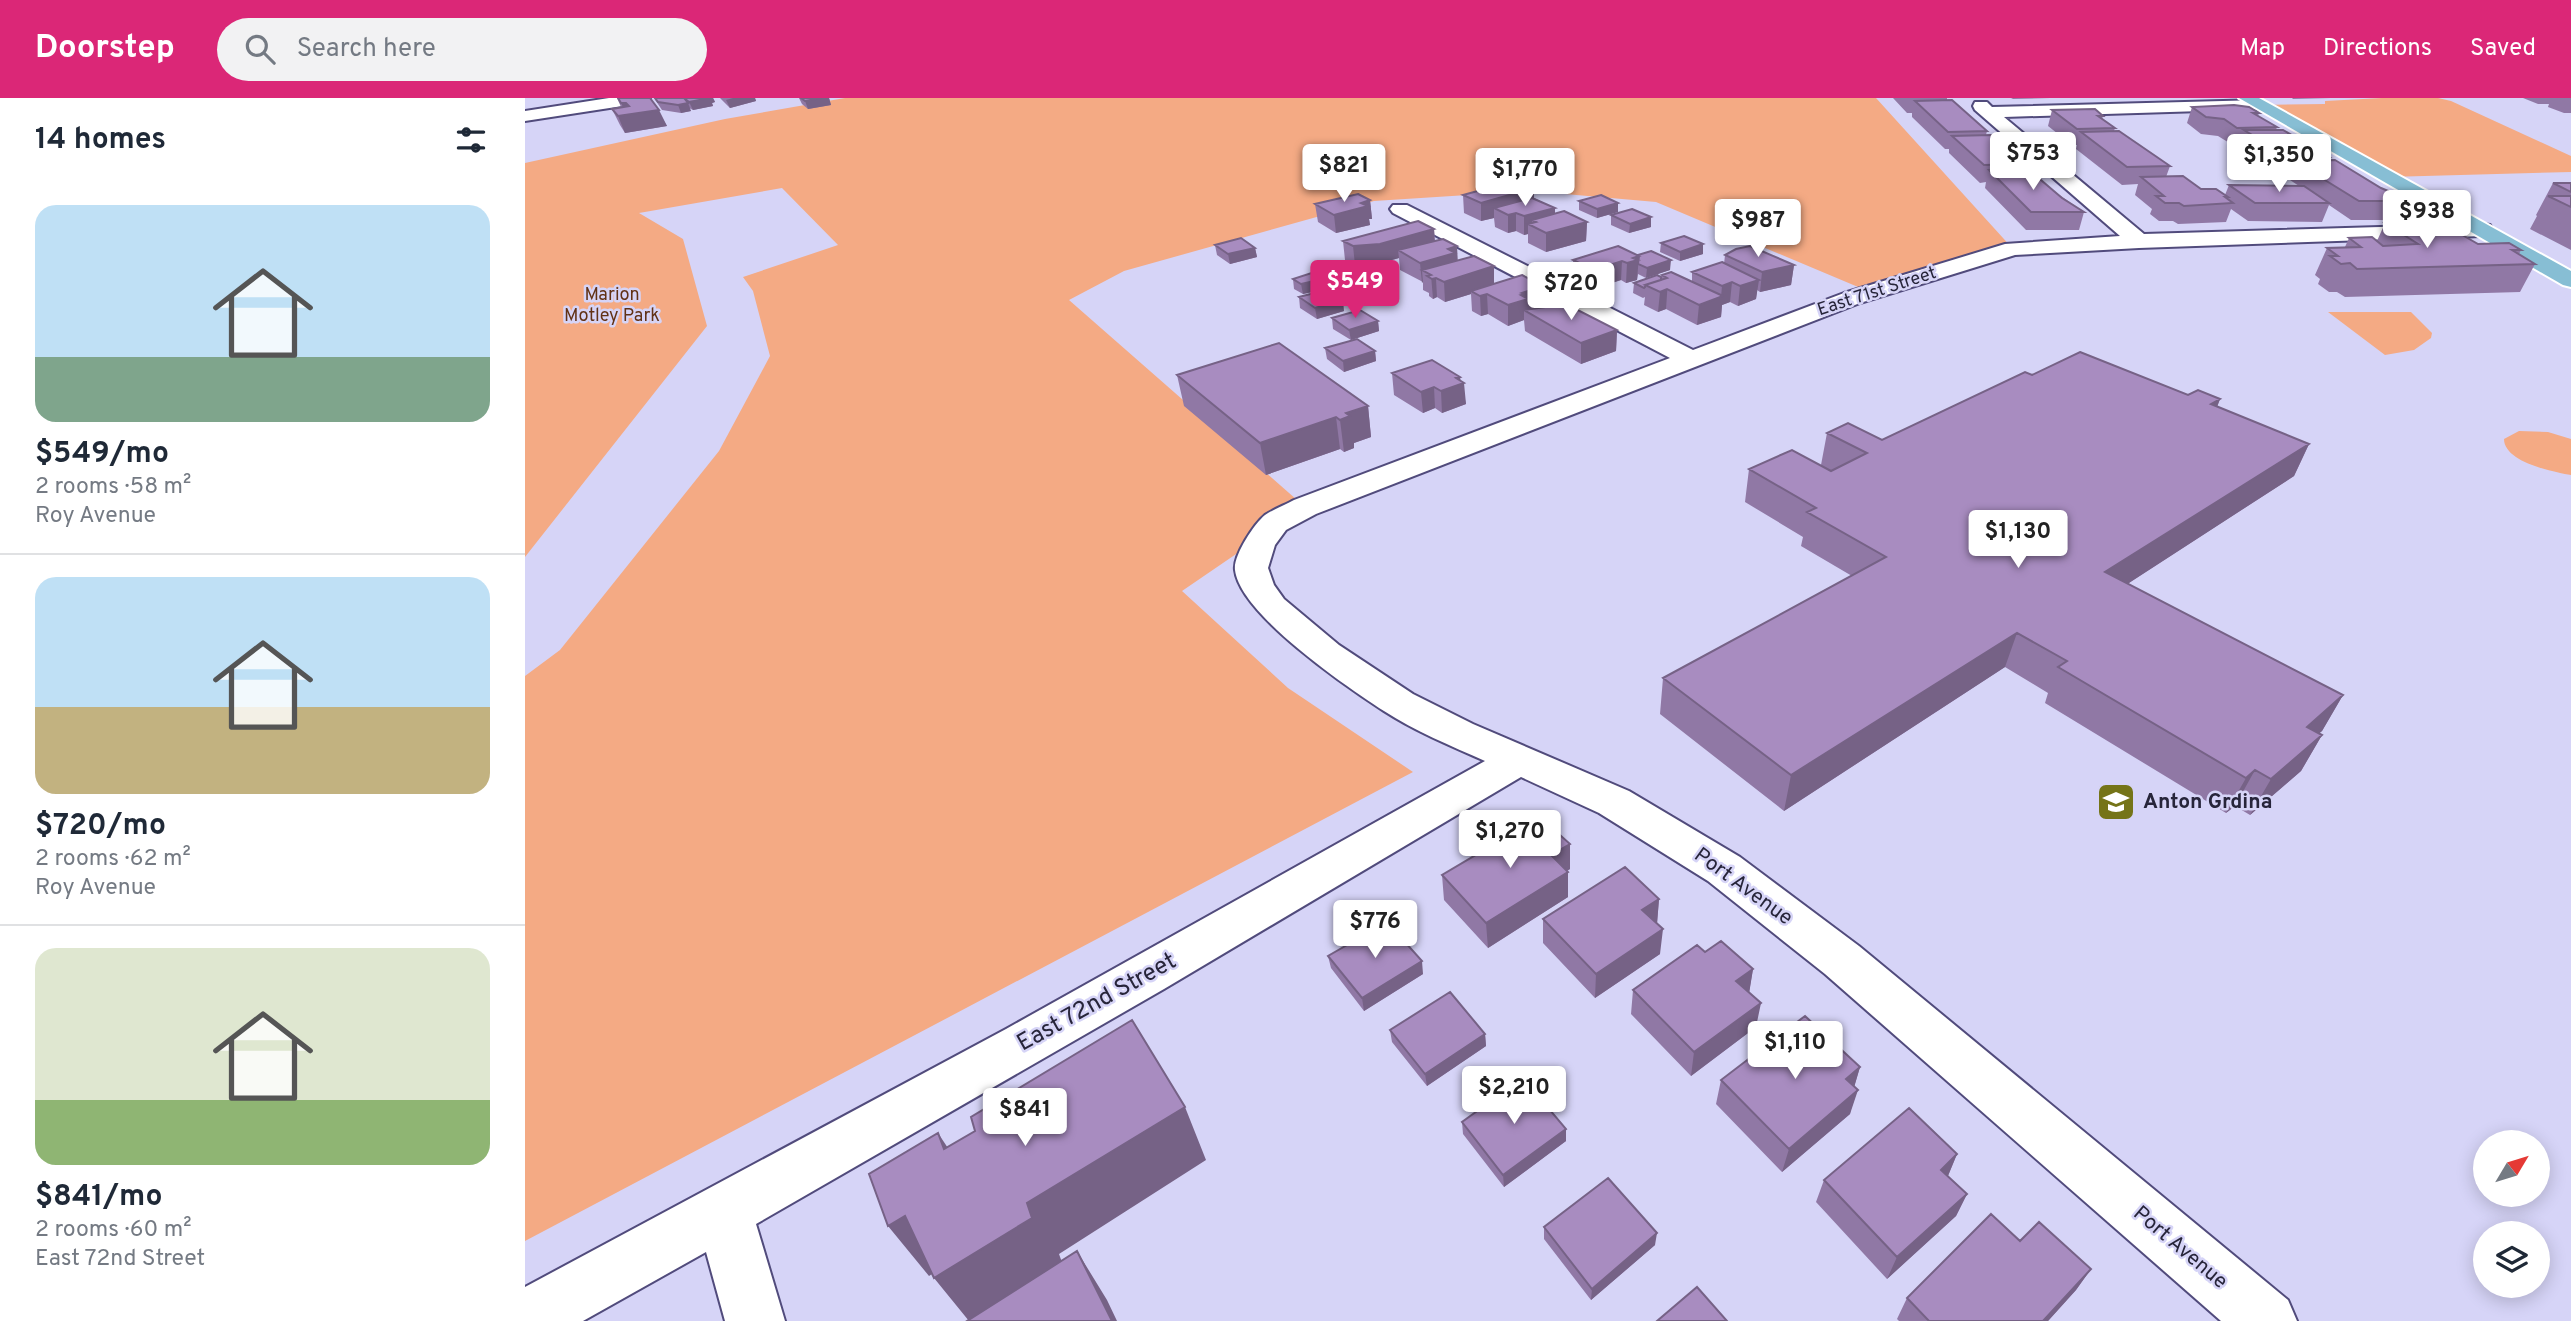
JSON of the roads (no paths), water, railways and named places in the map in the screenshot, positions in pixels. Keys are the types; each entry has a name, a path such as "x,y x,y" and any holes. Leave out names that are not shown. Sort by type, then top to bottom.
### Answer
{"main road":[{"path":"2254,102 2571,280"}],"street":[{"path":"525,116 642,98"},
{"path":"1972,98 2139,241"},
{"path":"1989,112 2254,102"},
{"path":"1400,209 1691,359"},
{"name":"East 71st Street","path":"1305,507 1852,298 2013,249 2139,241 2482,230"},
{"name":"Port Avenue","path":"1305,507 1275,523 1259,544 1251,568 1257,586 1272,606 1326,653 1399,703 1517,761 1613,802 1724,869 1843,960 2267,1321"},
{"name":"East 72nd Street","path":"525,1320 724,1212 1216,936 1517,761"},
{"path":"724,1212 755,1321"}],"place":[{"name":"Anton Grdina","path":"2116,802"}],"park label":[{"name":"Marion Motley Park","path":"612,305"}]}
